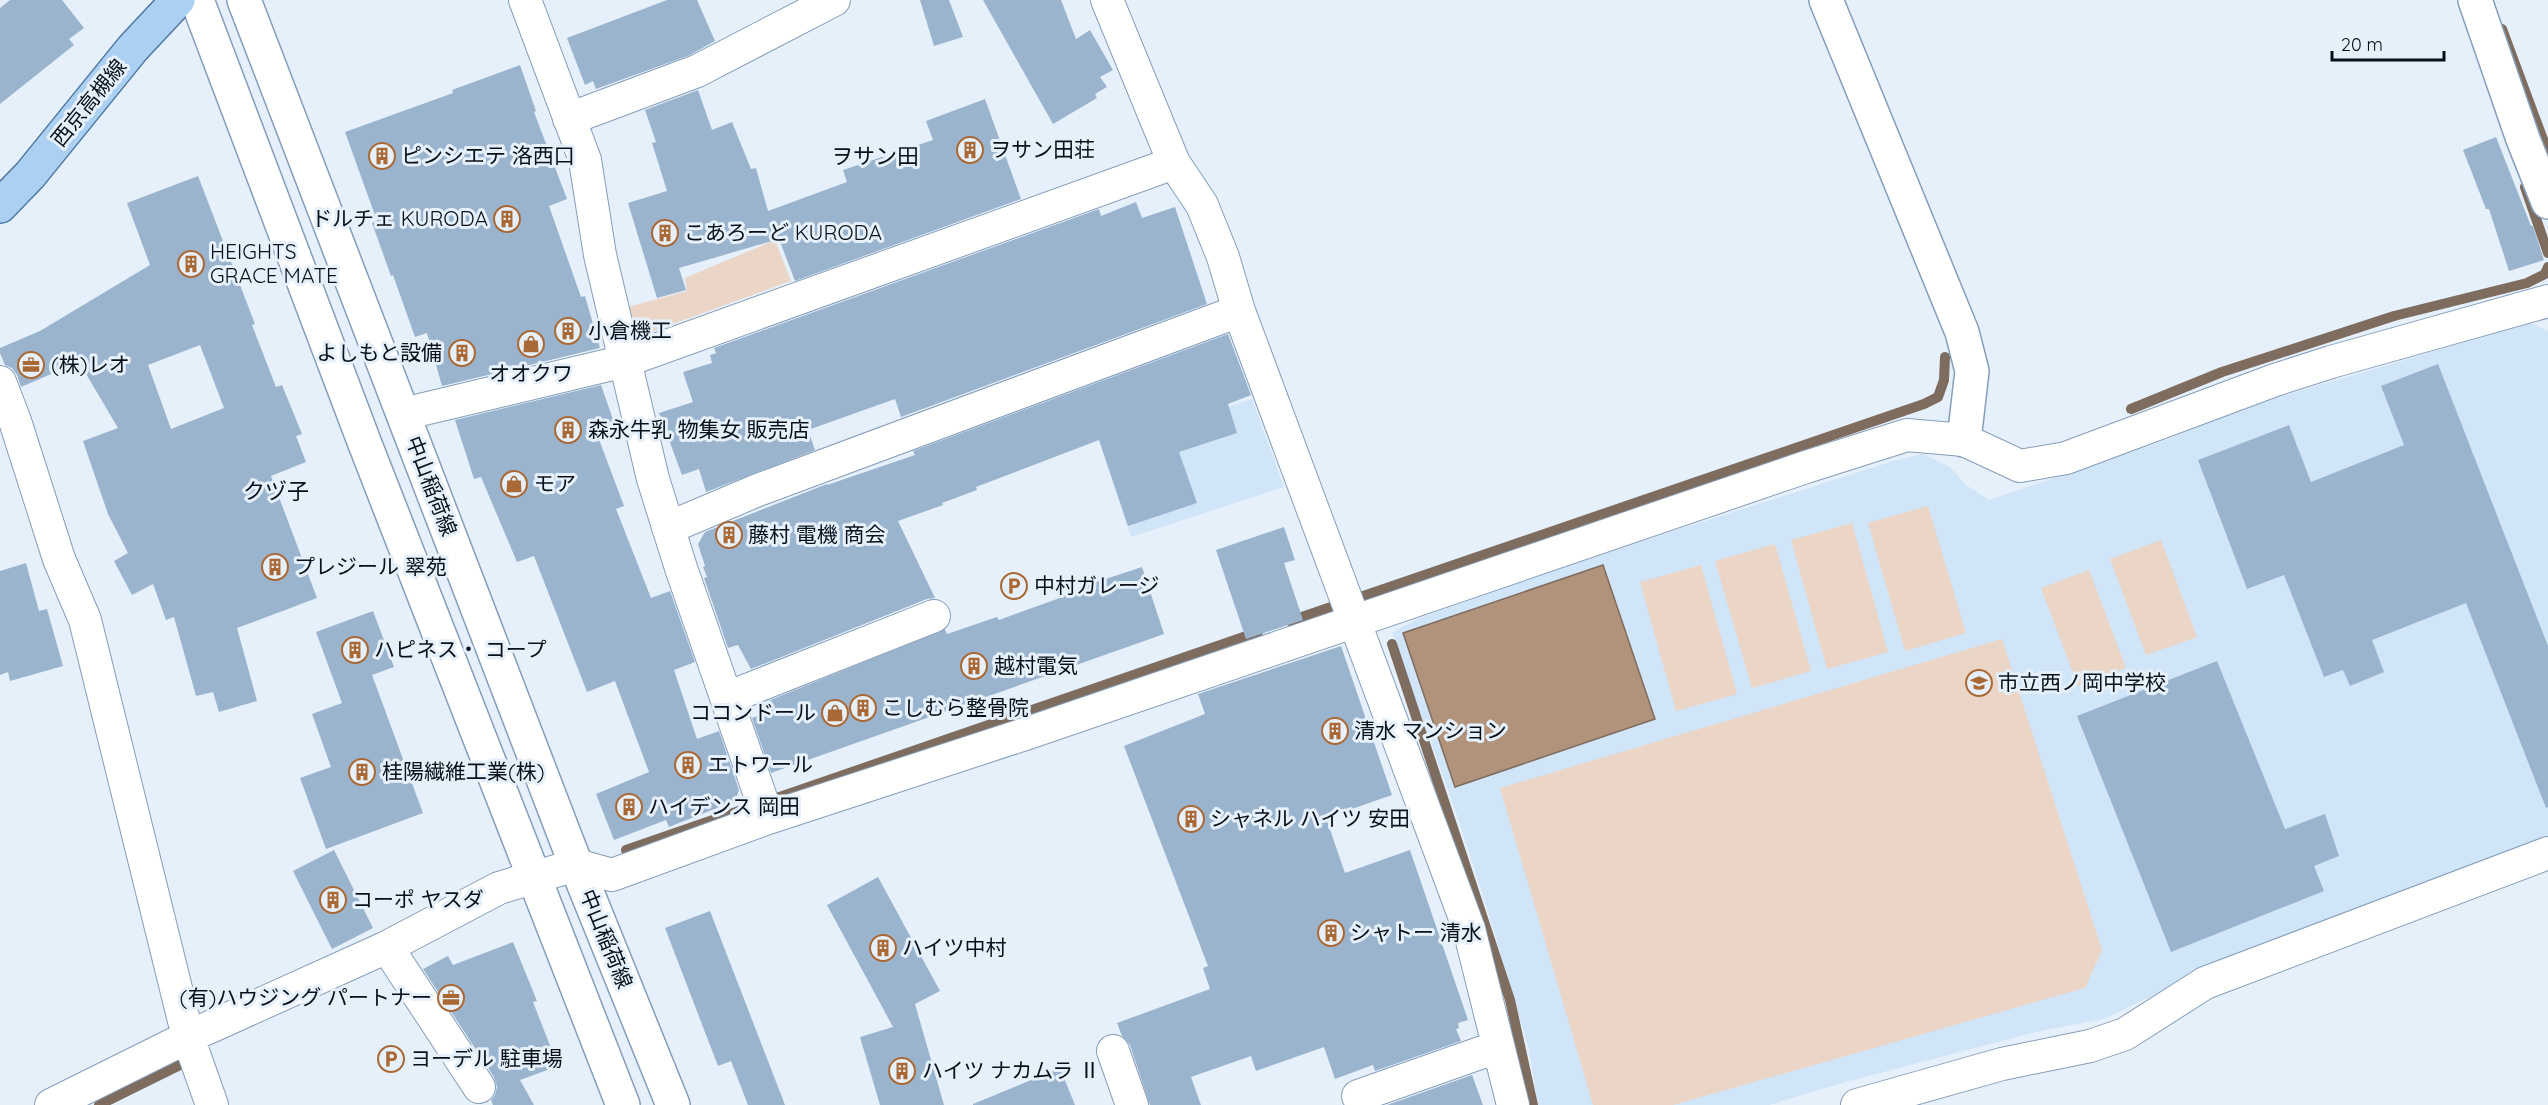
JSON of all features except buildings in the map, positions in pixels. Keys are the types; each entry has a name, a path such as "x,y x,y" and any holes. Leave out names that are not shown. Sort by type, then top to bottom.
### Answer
{"main road":[{"name":"西京高槻線","path":"0,206 30,176 133,48 178,0"},
{"path":"197,0 533,877 623,1105"},
{"name":"中山稲荷線","path":"244,0 576,866 673,1105"},
{"path":"1826,0 1962,332 1972,371 1964,440"},
{"path":"2475,0 2523,140 2548,202"}],"street":[{"path":"525,0 585,160 600,255 653,479 768,818"},
{"path":"569,119 697,71 834,0"},
{"path":"1107,0 1174,163 1202,205 1223,257 1239,310 1469,929 1513,1105"},
{"path":"403,414 625,361 1174,163"},
{"path":"51,1105 188,1037 387,947 499,888 576,866 612,875 768,818 1015,737 1349,606 1907,435 1964,440 2020,466 2066,458 2309,369 2548,301"},
{"path":"668,528 758,490 1239,310"},
{"path":"0,382 60,559 85,620 188,1037 212,1105"},
{"path":"727,698 934,616"},
{"path":"1857,1105 2002,1064 2090,1046 2125,1034 2205,983 2548,853"},
{"path":"387,947 479,1088"},
{"path":"1358,1096 1497,1047"},
{"path":"1113,1051 1132,1105"}],"shaded area":[{"path":"775,240 791,281 651,332 632,322 628,307 687,291 685,278"},
{"name":"市立西ノ岡中学校","path":"2530,323 2548,331 2548,842 2160,992 2104,1019 2040,1031 1846,1082 1769,1105 1538,1105 1529,1049 1494,931 1459,821 1392,633 1417,619 1580,561 1893,461 1923,454 1950,467 1966,485 1989,500 2166,440 2239,409"},
{"path":"1252,399 1284,487 1131,537 1102,450"},
{"path":"1928,506 1966,633 1905,651 1868,523"},
{"path":"1852,523 1888,652 1827,669 1791,540"},
{"path":"2161,540 2197,637 2146,655 2110,559"},
{"path":"1775,544 1811,671 1752,688 1715,561"},
{"path":"1603,565 1655,719 1455,787 1403,633"},
{"path":"1701,565 1737,694 1676,711 1640,582"},
{"path":"2089,570 2126,668 2078,686 2041,588"},
{"path":"2002,639 2102,950 2085,988 1673,1105 1593,1105 1500,788"}],"waterway":[{"path":"2502,29 2548,153"},
{"path":"2525,187 2548,253"},
{"path":"2131,409 2222,372 2394,316 2527,283 2545,274 2548,267"},
{"path":"1376,597 1375,592 1924,404 1938,397 1944,380 1945,357"},
{"path":"1290,621 1375,592"},
{"path":"626,850 1258,632"},
{"path":"1392,644 1510,1000 1533,1105"},
{"path":"99,1105 180,1065"}],"place":[{"name":"ヲサン田荘","path":"970,150"},
{"name":"ピンシエテ 洛西口","path":"382,156"},
{"name":"ドルチェ KURODA","path":"507,219"},
{"name":"こあろーど KURODA","path":"665,233"},
{"name":"HEIGHTS GRACE MATE","path":"191,264"},
{"name":"小倉機工","path":"568,331"},
{"name":"オオクワ","path":"531,344"},
{"name":"よしもと設備","path":"462,353"},
{"name":"(株)レオ","path":"31,365"},
{"name":"森永牛乳 物集女 販売店","path":"568,430"},
{"name":"モア","path":"514,484"},
{"name":"藤村 電機 商会","path":"729,535"},
{"name":"プレジール 翠苑","path":"275,567"},
{"name":"中村ガレージ","path":"1014,586"},
{"name":"ハピネス・ コープ","path":"355,650"},
{"name":"越村電気","path":"974,666"},
{"name":"市立西ノ岡中学校","path":"1979,683"},
{"name":"こしむら整骨院","path":"863,708"},
{"name":"ココンドール","path":"835,713"},
{"name":"清水 マンション","path":"1335,731"},
{"name":"エトワール","path":"688,765"},
{"name":"桂陽繊維工業(株)","path":"362,772"},
{"name":"ハイデンス 岡田","path":"629,807"},
{"name":"シャネル ハイツ 安田","path":"1191,819"},
{"name":"コーポ ヤスダ","path":"333,900"},
{"name":"シャトー 清水","path":"1331,933"},
{"name":"ハイツ中村","path":"883,948"},
{"name":"(有)ハウジング パートナー","path":"451,998"},
{"name":"ヨーデル 駐車場","path":"391,1059"},
{"name":"ハイツ ナカムラ Ⅱ","path":"902,1071"}],"district":[{"name":"ヲサン田","path":"875,156"},
{"name":"クヅ子","path":"276,491"}]}
